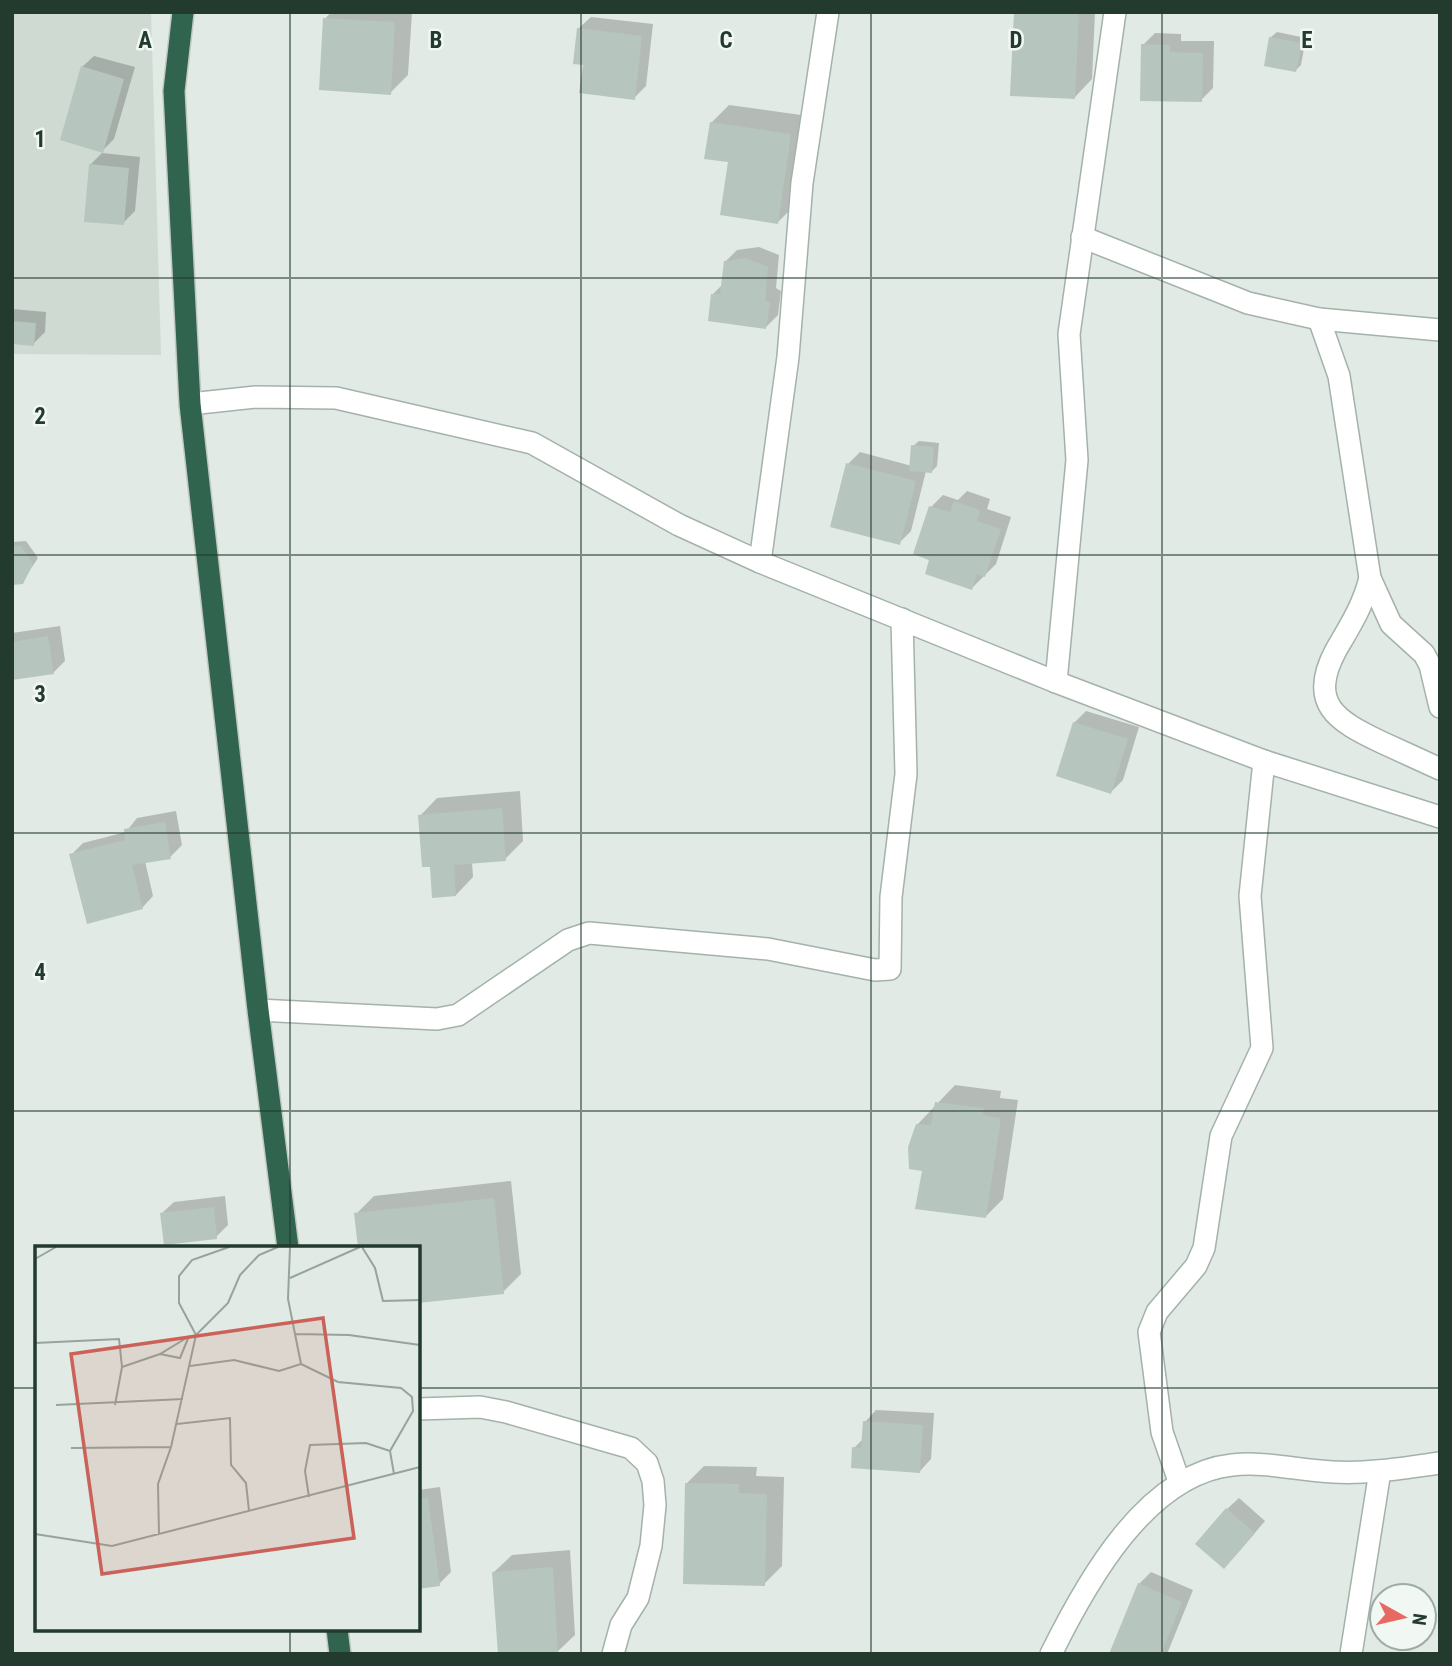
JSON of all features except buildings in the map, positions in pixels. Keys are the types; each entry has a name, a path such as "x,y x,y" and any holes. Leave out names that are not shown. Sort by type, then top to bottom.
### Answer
{"highway":[{"path":"183,12 174,91 190,404 258,1010 288,1246"},
{"path":"337,1631 340,1654"}],"street":[{"path":"760,562 788,357 802,183 828,12"},
{"path":"1056,682 1077,460 1069,334 1115,12"},
{"path":"1082,237 1248,303 1319,319 1440,330"},
{"path":"1319,319 1339,376 1370,578 1391,624 1424,654 1430,665 1440,707"},
{"path":"190,404 256,397 336,398 532,443 679,525 760,562 1056,682 1264,761 1440,817"},
{"path":"1370,578 1357,617 1328,668 1326,702 1332,713 1345,725 1440,769"},
{"path":"258,1010 437,1019 458,1015 568,940 589,933 768,948 875,970 890,969 891,897 906,774 902,619"},
{"path":"1179,1481 1162,1432 1149,1332 1157,1312 1196,1266 1204,1248 1221,1136 1262,1048 1250,896 1264,761"},
{"path":"420,1409 480,1407 506,1412 631,1448 647,1464 653,1481 655,1505 651,1546 638,1598 621,1625 613,1654"},
{"path":"1051,1654 1079,1599 1121,1537 1179,1481 1205,1470 1235,1464 1335,1472 1380,1471 1440,1463"},
{"path":"1350,1654 1380,1471"}],"shaded area":[{"path":"12,12 151,12 161,355 12,354"}]}
